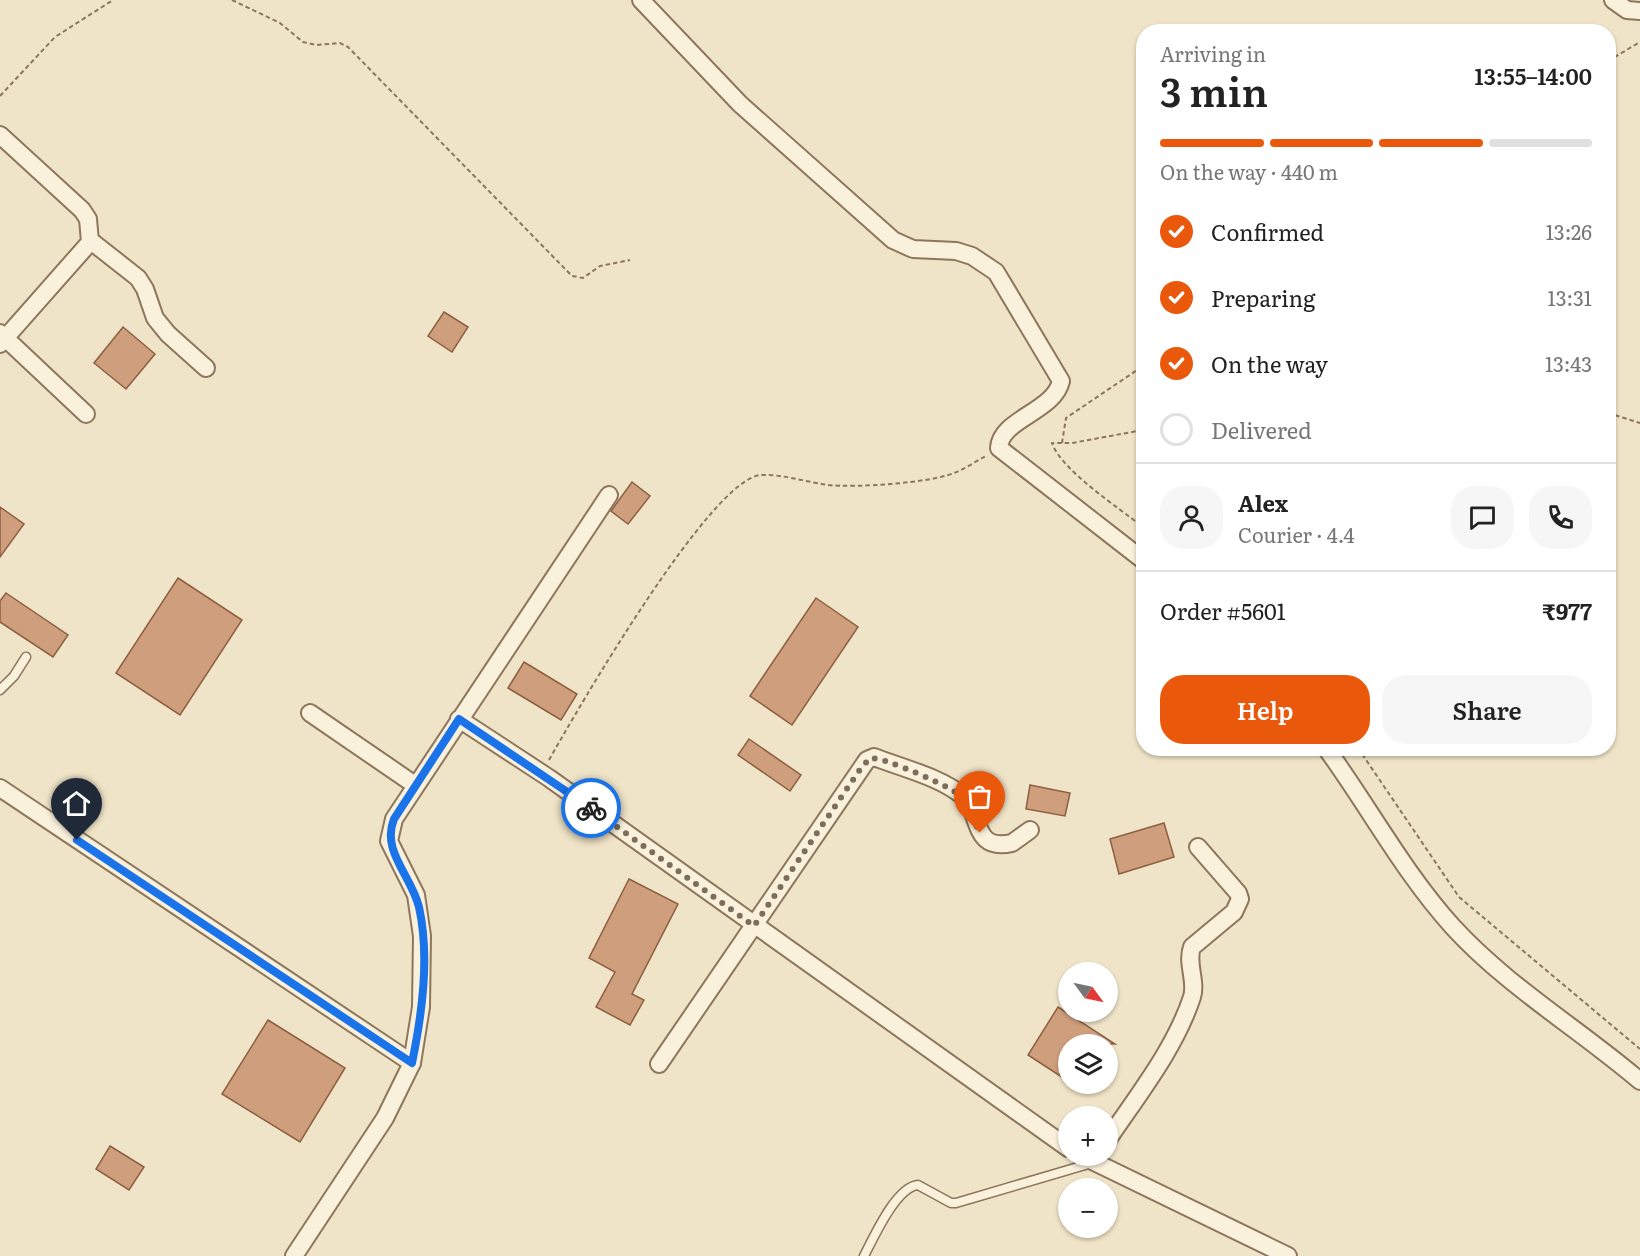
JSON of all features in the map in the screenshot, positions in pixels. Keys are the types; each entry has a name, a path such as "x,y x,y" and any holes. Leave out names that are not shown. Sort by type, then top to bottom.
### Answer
{"street":[{"path":"641,0 740,104 892,240 914,249 956,251 972,256 996,272 1061,381 1059,389 1050,400 1008,430 999,448 1136,555"},
{"path":"1613,0 1628,10 1640,11"},
{"path":"0,135 82,210 88,219 90,242 2,338 86,414"},
{"path":"90,242 95,243 138,278 145,288 155,318 168,334 206,368"},
{"path":"294,1256 385,1118 412,1063 421,1007 422,928 416,896 391,846 389,836 394,819 609,495"},
{"path":"310,713 415,785"},
{"path":"459,719 542,773 1058,1141"},
{"path":"1332,756 1431,900 1460,934 1507,976 1640,1081"},
{"path":"660,1064 870,758 940,783 958,793 969,805 980,833 991,842 1012,843 1030,830"},
{"path":"0,788 412,1063"},
{"path":"1118,1124 1170,1044 1186,1014 1194,987 1190,960 1192,947 1234,912 1239,904 1238,893 1198,847"},
{"path":"1106,1166 1288,1256"}],"lane":[{"path":"0,690 14,676 26,657"},
{"path":"864,1256 893,1204 911,1186 918,1185 951,1203 956,1203 1066,1166"}],"path":[{"path":"0,96 55,37 113,0"},
{"path":"232,0 280,23 303,42 316,45 340,43 348,47 572,276 583,278 600,266 630,260"},
{"path":"1616,56 1640,42"},
{"path":"1062,443 1066,418 1136,371"},
{"path":"1616,416 1640,423"},
{"path":"1136,431 1052,443 1056,453 1069,467 1136,521"},
{"path":"542,773 639,609 685,547 744,481 764,475 846,486 931,478 956,472 999,448"},
{"path":"1363,756 1459,897 1640,1048"}],"building":[{"path":"444,312 468,327 452,352 428,336"},
{"path":"123,327 155,354 126,389 94,363"},
{"path":"632,482 650,496 628,524 611,511"},
{"path":"0,507 24,524 0,557"},
{"path":"178,578 242,620 180,715 116,673"},
{"path":"6,593 68,635 53,657 0,622 0,601"},
{"path":"816,598 858,627 792,725 750,696"},
{"path":"524,662 577,694 561,720 508,688"},
{"path":"749,739 801,775 790,791 738,755"},
{"path":"1030,785 1070,793 1065,816 1026,809"},
{"path":"1164,823 1174,857 1119,874 1110,839"},
{"path":"629,879 678,904 632,994 644,1000 630,1025 596,1007 615,972 589,958"},
{"path":"1058,1007 1058,1022 1081,1022 1100,1034 1058,1034 1058,1074 1028,1055"},
{"path":"268,1020 345,1068 300,1142 222,1094"},
{"path":"110,1146 144,1167 129,1190 96,1169"}],"way so far":[{"path":"591,808 754,926 870,758 874,757 940,783 958,793 969,805 980,833"}],"route":[{"path":"77,840 412,1063 421,1007 423,957 420,911 411,882 391,846 389,836 394,819 459,719 549,777 591,808"}]}
